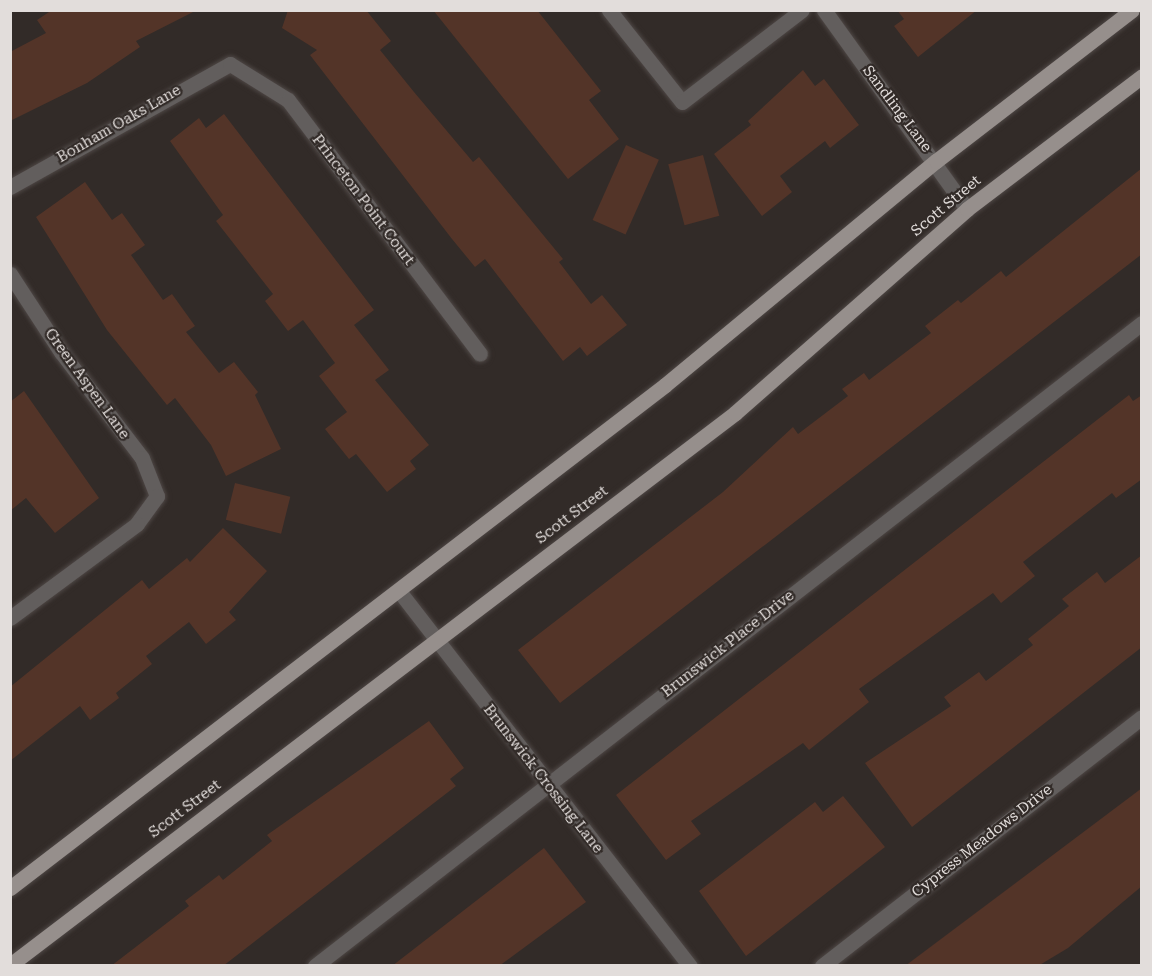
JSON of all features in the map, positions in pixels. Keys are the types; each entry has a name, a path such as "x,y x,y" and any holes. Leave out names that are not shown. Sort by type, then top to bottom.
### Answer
{"main road":[{"path":"10,888 665,385 936,161 1132,10"},
{"name":"Scott Street","path":"10,966 735,413 968,209 1142,76"}],"street":[{"path":"609,10 682,102 802,10"},
{"name":"Sandling Lane","path":"824,10 936,161 968,209"},
{"name":"Bonham Oaks Lane","path":"10,187 230,64"},
{"name":"Princeton Point Court","path":"230,64 288,100 480,354"},
{"name":"Green Aspen Lane","path":"10,274 61,352 142,458 157,496 137,524 10,618"},
{"name":"Brunswick Place Drive","path":"315,966 1142,323"},
{"name":"Brunswick Crossing Lane","path":"399,591 435,642 690,966"},
{"name":"Cypress Meadows Drive","path":"822,966 1142,717"}],"building":[{"path":"52,10 197,10 136,41 140,47 87,83 10,121 10,52 46,33 37,20"},
{"path":"288,10 366,10 391,41 380,50 414,92 473,162 479,157 563,259 559,262 591,304 602,295 627,325 587,356 580,347 563,361 485,259 475,267 452,239 310,55 317,50 282,28"},
{"path":"433,10 537,10 601,91 589,100 619,139 568,179"},
{"path":"897,10 977,10 918,57 894,26 904,19"},
{"path":"803,70 815,86 824,79 859,125 830,148 825,141 780,176 792,192 762,216 714,154 751,125 748,121"},
{"path":"224,114 374,310 354,325 389,370 375,380 429,445 410,461 416,469 387,492 356,454 349,459 325,429 347,412 319,376 335,363 303,320 288,331 265,301 273,294 216,221 223,215 170,141 199,118 206,128"},
{"path":"626,145 659,160 626,235 593,220"},
{"path":"703,155 719,216 685,225 668,164"},
{"path":"1142,168 1142,254 560,703 518,650 723,492 793,427 798,434 848,396 842,389 864,373 869,380 931,333 925,326 958,300 961,303 1001,271 1006,277"},
{"path":"85,182 112,220 122,213 145,245 131,255 163,300 172,294 195,326 186,332 219,373 234,362 258,392 255,395 281,449 226,476 211,445 175,398 167,405 107,330 36,217"},
{"path":"24,391 99,498 55,533 26,498 10,511 10,402"},
{"path":"1129,395 1133,401 1142,395 1142,479 1116,498 1112,493 1023,562 1035,576 1001,603 993,593 859,689 869,702 809,750 803,743 691,821 701,834 666,860 616,795"},
{"path":"235,483 290,497 281,534 226,520"},
{"path":"223,528 267,571 229,612 236,620 206,644 189,622 146,656 152,664 116,693 119,698 90,720 80,706 10,761 10,687 142,580 149,589 187,558 190,562"},
{"path":"1142,555 1142,647 912,827 865,763 951,706 944,697 979,672 986,681 1033,645 1028,639 1069,606 1062,599 1097,572 1105,583"},
{"path":"429,721 464,768 450,779 456,786 223,966 111,966 189,906 185,901 219,875 223,880 272,841 267,835"},
{"path":"1142,788 1142,886 1068,948 1038,966 905,966"},
{"path":"843,796 885,847 746,956 699,891 815,802 823,812"},
{"path":"544,848 586,902 499,966 392,966"}]}
